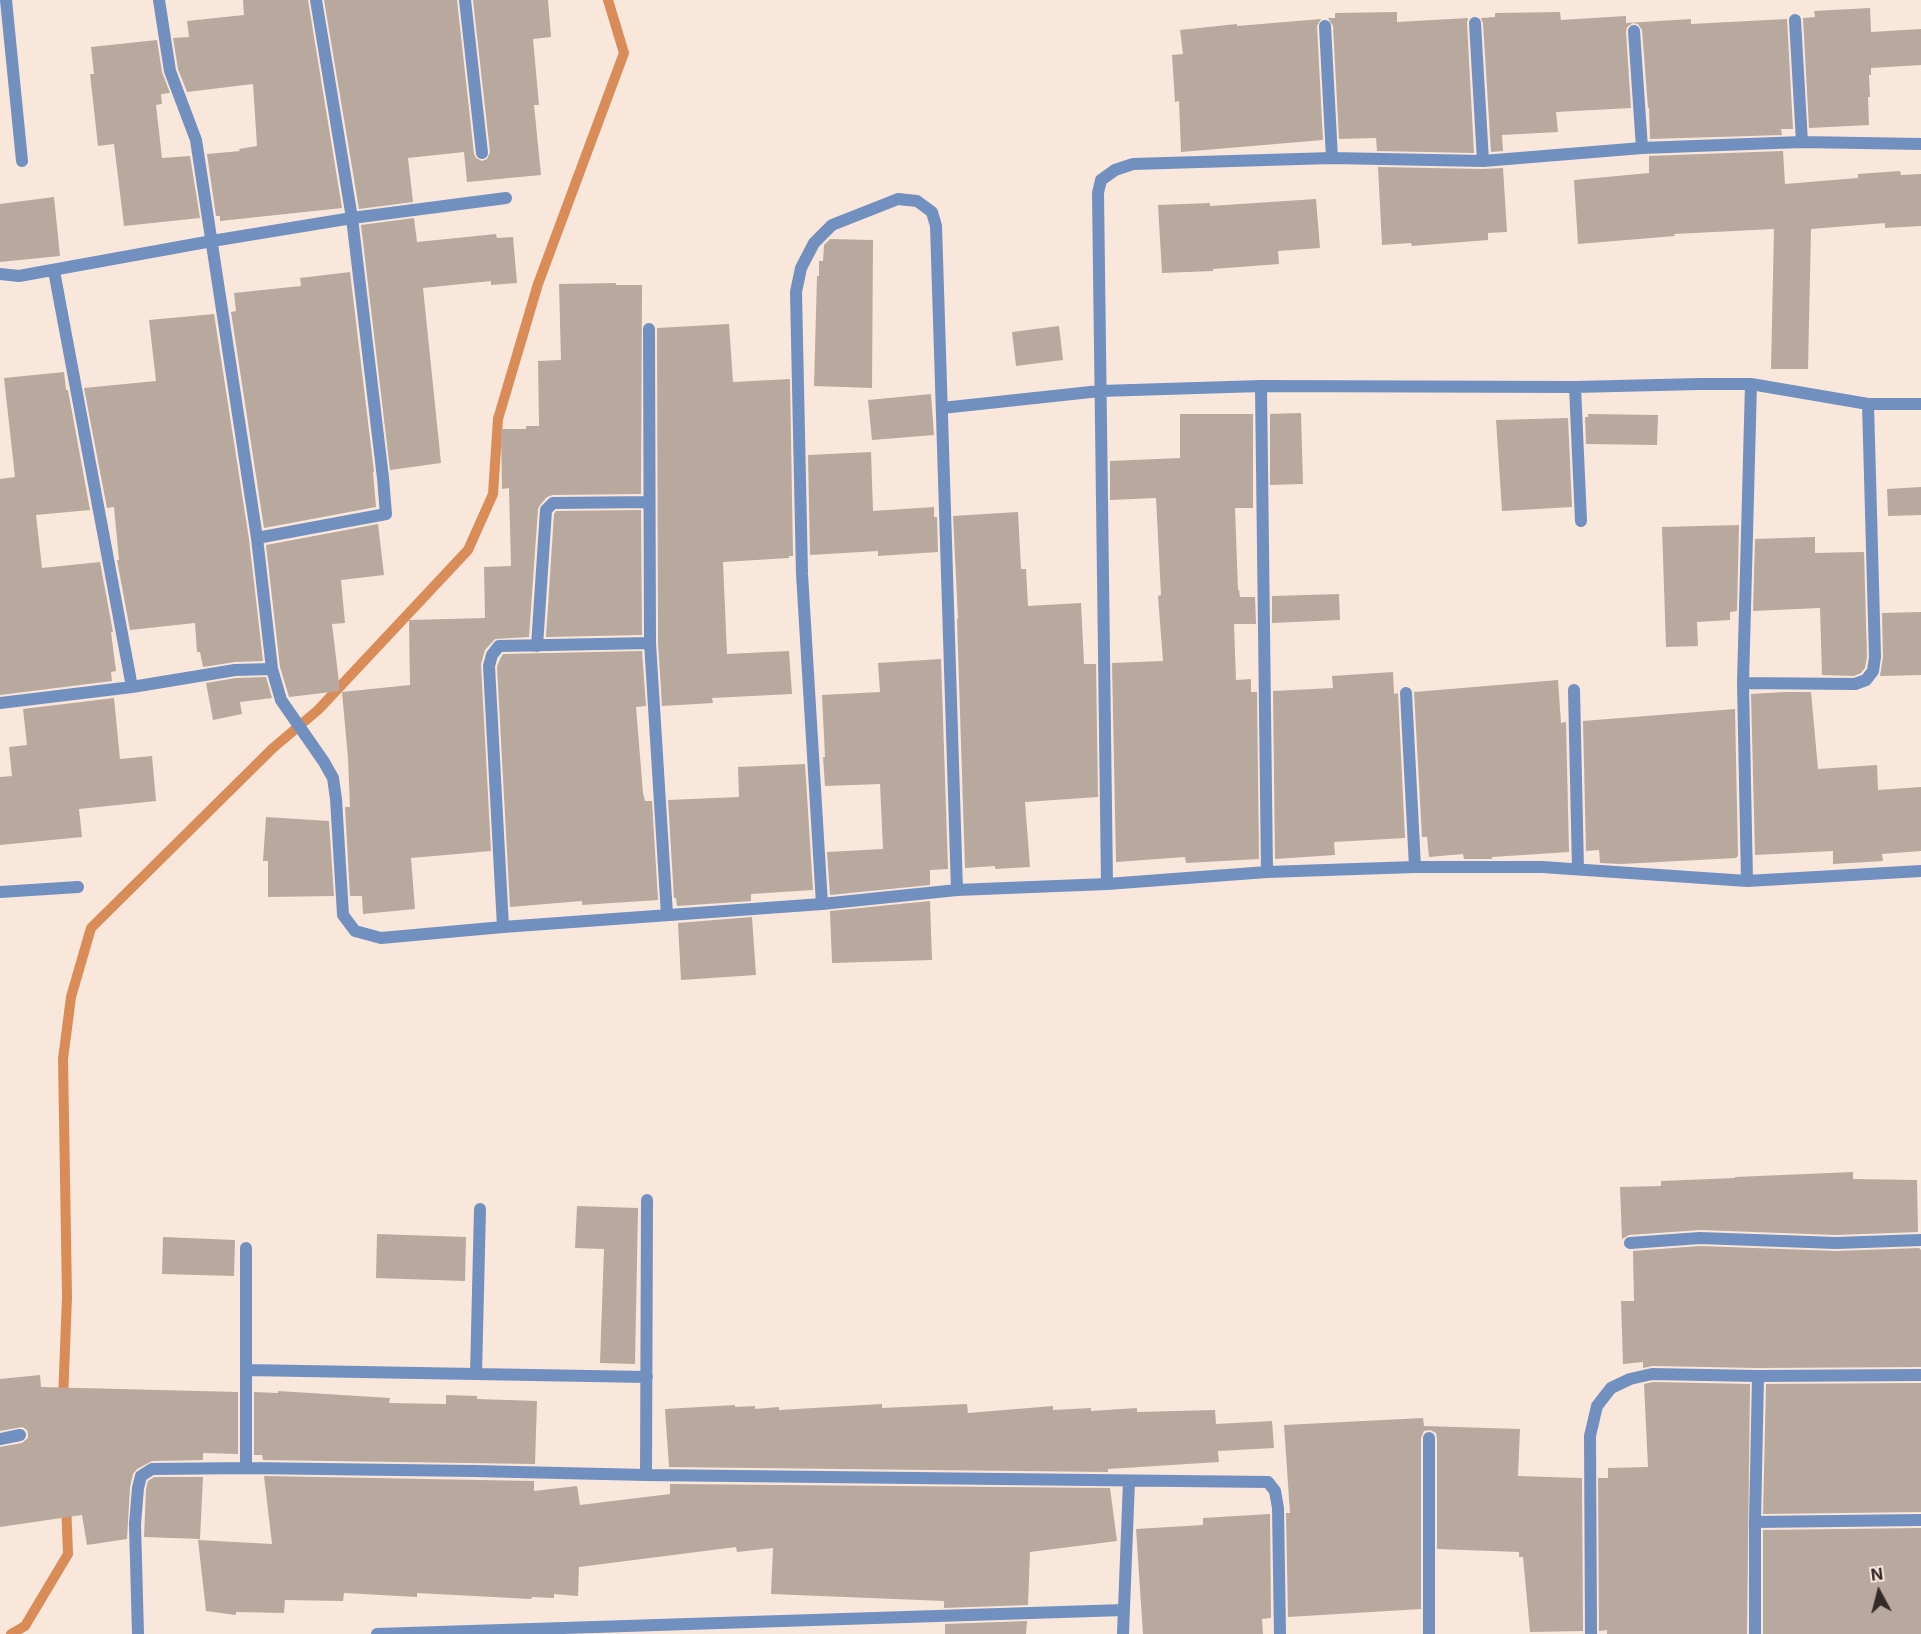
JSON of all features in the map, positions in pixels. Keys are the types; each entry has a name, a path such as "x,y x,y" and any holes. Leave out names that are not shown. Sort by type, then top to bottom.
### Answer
{"street":[{"path":"6,0 22,161"},
{"path":"159,0 170,71 196,140 257,538 272,669 281,700 333,778 343,915 355,931 381,938 822,904 957,890 1107,884 1267,872 1415,867 1578,869 1747,881 1921,871"},
{"path":"257,538 386,514 351,218 316,0"},
{"path":"465,0 482,153"},
{"path":"1795,20 1802,142"},
{"path":"1475,23 1483,161"},
{"path":"1325,26 1332,158"},
{"path":"1635,31 1642,148"},
{"path":"1107,884 1098,193 1101,180 1115,170 1133,164 1332,158 1483,161 1642,148 1802,142 1921,144"},
{"path":"0,274 19,276 54,271 351,218 506,198"},
{"path":"822,904 802,574 796,292 801,268 814,243 832,225 898,199 917,201 932,212 936,226 957,890"},
{"path":"54,271 132,687"},
{"path":"649,329 650,644 667,915"},
{"path":"942,408 1100,391 1262,386 1575,387 1750,384 1868,404 1921,404"},
{"path":"1747,881 1743,683 1750,384"},
{"path":"1262,386 1267,872"},
{"path":"1575,387 1581,520"},
{"path":"1743,683 1855,684 1866,680 1873,671 1875,657 1868,404"},
{"path":"537,646 546,510 553,503 649,502"},
{"path":"503,927 489,666 492,655 499,646 650,644"},
{"path":"0,703 132,687 235,670 272,669"},
{"path":"1574,690 1578,869"},
{"path":"1406,693 1415,867"},
{"path":"0,892 78,887"},
{"path":"646,1475 647,1200"},
{"path":"476,1374 480,1209"},
{"path":"1630,1243 1700,1238 1836,1243 1921,1240"},
{"path":"246,1248 246,1468"},
{"path":"246,1370 647,1377"},
{"path":"1591,1634 1590,1436 1598,1406 1611,1388 1630,1379 1652,1374 1921,1375"},
{"path":"1755,1634 1758,1376"},
{"path":"0,1439 20,1435"},
{"path":"1429,1438 1429,1634"},
{"path":"138,1634 135,1524 141,1476 152,1469 246,1468 1268,1482 1275,1491 1278,1508 1280,1634"},
{"path":"1123,1634 1129,1481"},
{"path":"1755,1522 1921,1520"},
{"path":"377,1634 1124,1611"}],"building":[{"path":"243,0 308,0 342,208 220,221 220,216 216,216 207,154 240,151 239,149 257,146 253,84 187,92 178,69 173,38 189,37 187,21 244,15"},
{"path":"324,0 457,0 474,154 482,161 487,159 490,152 473,0 548,0 551,37 533,39 539,105 534,105 541,175 467,182 464,152 408,158 413,202 359,209"},
{"path":"1870,8 1871,32 1921,29 1921,65 1871,68 1870,97 1868,97 1869,125 1809,128 1803,18 1815,17 1814,11"},
{"path":"1397,12 1397,22 1468,18 1474,153 1377,151 1376,138 1339,139 1333,26 1328,18 1335,18 1335,13"},
{"path":"1560,12 1561,20 1626,16 1626,23 1691,19 1691,24 1787,19 1793,129 1781,129 1782,135 1650,139 1642,30 1638,24 1633,23 1627,27 1626,32 1631,108 1556,112 1558,132 1502,135 1503,151 1491,152 1481,18 1495,17 1495,13"},
{"path":"1321,19 1317,26 1323,140 1181,152 1179,101 1175,102 1172,55 1183,54 1180,30"},
{"path":"157,40 162,72 170,93 161,94 162,104 156,105 162,158 190,156 200,218 124,226 114,144 98,146 90,74 94,74 91,47"},
{"path":"1783,151 1785,184 1858,178 1858,174 1900,171 1901,175 1921,174 1921,226 1885,228 1885,223 1811,229 1808,369 1771,369 1774,229 1674,234 1675,236 1578,244 1574,180 1649,173 1649,156"},
{"path":"1378,167 1503,168 1507,232 1488,233 1488,240 1412,246 1411,243 1382,245"},
{"path":"54,197 60,256 0,262 0,204"},
{"path":"1316,199 1320,248 1278,251 1279,264 1213,269 1213,271 1162,273 1158,205 1210,203 1210,206"},
{"path":"414,218 417,242 496,234 497,238 513,237 517,283 491,285 491,281 423,288 441,463 390,470 361,225"},
{"path":"830,239 873,240 872,388 814,386 817,276 819,276 819,261 823,261 824,245"},
{"path":"350,272 374,472 376,507 264,528 231,312 236,311 234,293 301,286 300,278"},
{"path":"616,283 616,285 642,285 641,494 553,495 547,497 540,505 529,637 495,639 485,650 481,664 491,851 411,858 415,909 363,914 362,896 350,896 345,807 350,807 342,692 410,685 409,620 485,618 484,567 511,566 509,488 502,489 501,429 526,429 526,426 539,426 538,361 561,360 559,284"},
{"path":"214,314 249,539 263,661 203,667 200,652 197,652 195,623 130,630 117,560 119,560 114,507 107,508 84,388 156,381 149,320"},
{"path":"729,324 733,382 790,379 793,556 723,562 727,654 789,651 792,694 712,698 713,703 662,706 658,643 657,328"},
{"path":"1059,326 1063,360 1016,366 1012,332"},
{"path":"64,372 90,510 36,515 42,568 100,562 113,632 111,632 116,671 111,672 112,681 0,695 0,479 15,477 4,378"},
{"path":"931,394 934,435 872,440 868,400"},
{"path":"1301,413 1303,484 1270,485 1270,414"},
{"path":"1180,414 1253,414 1253,508 1235,508 1238,590 1240,597 1255,597 1256,624 1234,624 1236,680 1251,679 1251,692 1257,692 1259,859 1186,863 1185,857 1116,862 1112,663 1163,661 1158,596 1161,595 1156,498 1110,500 1110,461 1180,458"},
{"path":"1588,414 1658,415 1657,445 1586,444 1585,417 1588,417"},
{"path":"1568,418 1572,507 1502,511 1496,420"},
{"path":"871,452 873,511 934,507 934,517 937,517 938,552 878,556 878,551 810,555 808,455"},
{"path":"1921,487 1921,515 1888,516 1887,489"},
{"path":"641,510 642,635 546,637 556,511"},
{"path":"1018,512 1021,569 1026,569 1028,606 1081,603 1084,664 1096,664 1098,797 1025,802 1030,867 965,868 953,516"},
{"path":"378,524 384,575 341,580 345,623 332,624 340,691 289,697 280,667 266,545"},
{"path":"1739,525 1737,611 1730,612 1730,620 1697,622 1698,646 1666,647 1662,527"},
{"path":"1815,537 1815,553 1864,552 1867,657 1865,668 1854,676 1822,675 1820,608 1753,611 1755,539"},
{"path":"1339,594 1340,620 1272,623 1272,596"},
{"path":"1921,612 1921,675 1880,676 1883,657 1882,613"},
{"path":"642,651 646,706 636,707 643,793 645,801 652,801 658,900 582,905 582,901 510,907 497,667 500,659 503,654"},
{"path":"941,659 948,869 930,870 930,885 830,895 827,852 883,849 880,784 825,786 822,695 880,692 878,663"},
{"path":"1393,672 1394,694 1398,693 1405,838 1334,842 1335,855 1275,859 1273,691 1333,688 1332,676"},
{"path":"266,677 272,698 240,702 242,714 213,720 206,683 236,678"},
{"path":"1558,680 1561,723 1566,722 1569,852 1492,857 1492,859 1464,859 1463,854 1429,857 1427,837 1422,837 1414,692"},
{"path":"1811,692 1818,769 1877,765 1878,790 1921,787 1921,851 1882,854 1883,861 1833,864 1833,851 1755,855 1751,694"},
{"path":"114,698 120,759 152,756 156,801 79,809 82,837 0,845 0,777 12,776 9,747 27,745 23,709"},
{"path":"1735,709 1738,856 1736,858 1621,864 1600,863 1599,850 1586,851 1583,721"},
{"path":"805,764 813,890 751,894 751,901 677,906 676,898 674,898 668,800 739,797 738,767"},
{"path":"266,817 329,821 334,896 268,897 268,861 263,861"},
{"path":"930,901 932,960 832,963 830,911"},
{"path":"752,917 756,975 681,980 678,923"},
{"path":"1853,1172 1853,1179 1917,1180 1918,1232 1836,1235 1700,1230 1629,1235 1622,1239 1620,1187 1661,1186 1661,1181"},
{"path":"577,1206 638,1208 635,1364 600,1363 604,1249 575,1248"},
{"path":"377,1234 466,1237 465,1281 376,1278"},
{"path":"163,1237 235,1240 234,1276 162,1274"},
{"path":"1700,1246 1836,1251 1919,1248 1921,1250 1921,1367 1652,1366 1643,1368 1643,1362 1623,1364 1621,1301 1634,1301 1633,1251"},
{"path":"40,1375 41,1387 238,1392 238,1454 203,1453 203,1460 152,1461 137,1469 133,1474 130,1487 127,1539 87,1545 82,1515 0,1527 0,1447 22,1443 28,1438 28,1434 27,1430 22,1427 0,1431 0,1379"},
{"path":"1653,1382 1750,1384 1747,1634 1607,1634 1607,1630 1599,1631 1598,1478 1608,1478 1608,1468 1648,1467 1644,1384"},
{"path":"1921,1383 1921,1512 1763,1514 1766,1384"},
{"path":"278,1391 390,1398 389,1403 446,1404 446,1395 477,1396 477,1399 537,1401 535,1464 263,1460 262,1455 254,1455 254,1392 278,1393"},
{"path":"882,1404 882,1408 967,1404 968,1413 1053,1406 1053,1410 1091,1408 1091,1411 1137,1408 1137,1412 1215,1410 1216,1424 1272,1421 1274,1448 1218,1451 1219,1462 1108,1469 1108,1472 669,1467 665,1409 735,1405 735,1407 755,1406 755,1409 779,1407 779,1410"},
{"path":"1423,1418 1424,1426 1520,1429 1518,1476 1582,1478 1583,1631 1530,1632 1523,1557 1519,1557 1519,1552 1437,1549 1437,1438 1436,1433 1430,1430 1424,1431 1421,1438 1421,1609 1288,1617 1286,1513 1290,1513 1284,1425"},
{"path":"264,1476 534,1481 534,1491 577,1486 580,1505 670,1494 670,1484 1110,1488 1117,1541 1030,1552 1028,1605 944,1608 944,1601 771,1594 773,1548 737,1552 736,1547 579,1567 578,1596 554,1594 554,1598 532,1597 531,1599 417,1593 417,1597 344,1593 343,1601 285,1600 284,1613 236,1612 236,1615 206,1611 198,1540 272,1544"},
{"path":"154,1477 203,1477 200,1539 144,1537 146,1489 148,1481"},
{"path":"1270,1514 1271,1618 1262,1619 1263,1634 1143,1634 1136,1529 1203,1525 1203,1518"},
{"path":"1921,1528 1921,1634 1763,1634 1763,1530"},
{"path":"1027,1621 1026,1634 945,1634 945,1624"}],"waterway":[{"path":"63,1400 67,1297 63,1059 71,997 91,928 273,748 318,710 468,550 493,494 498,419 538,284 624,53 608,0"},
{"path":"11,1634 25,1626 68,1554 66,1503"}]}
